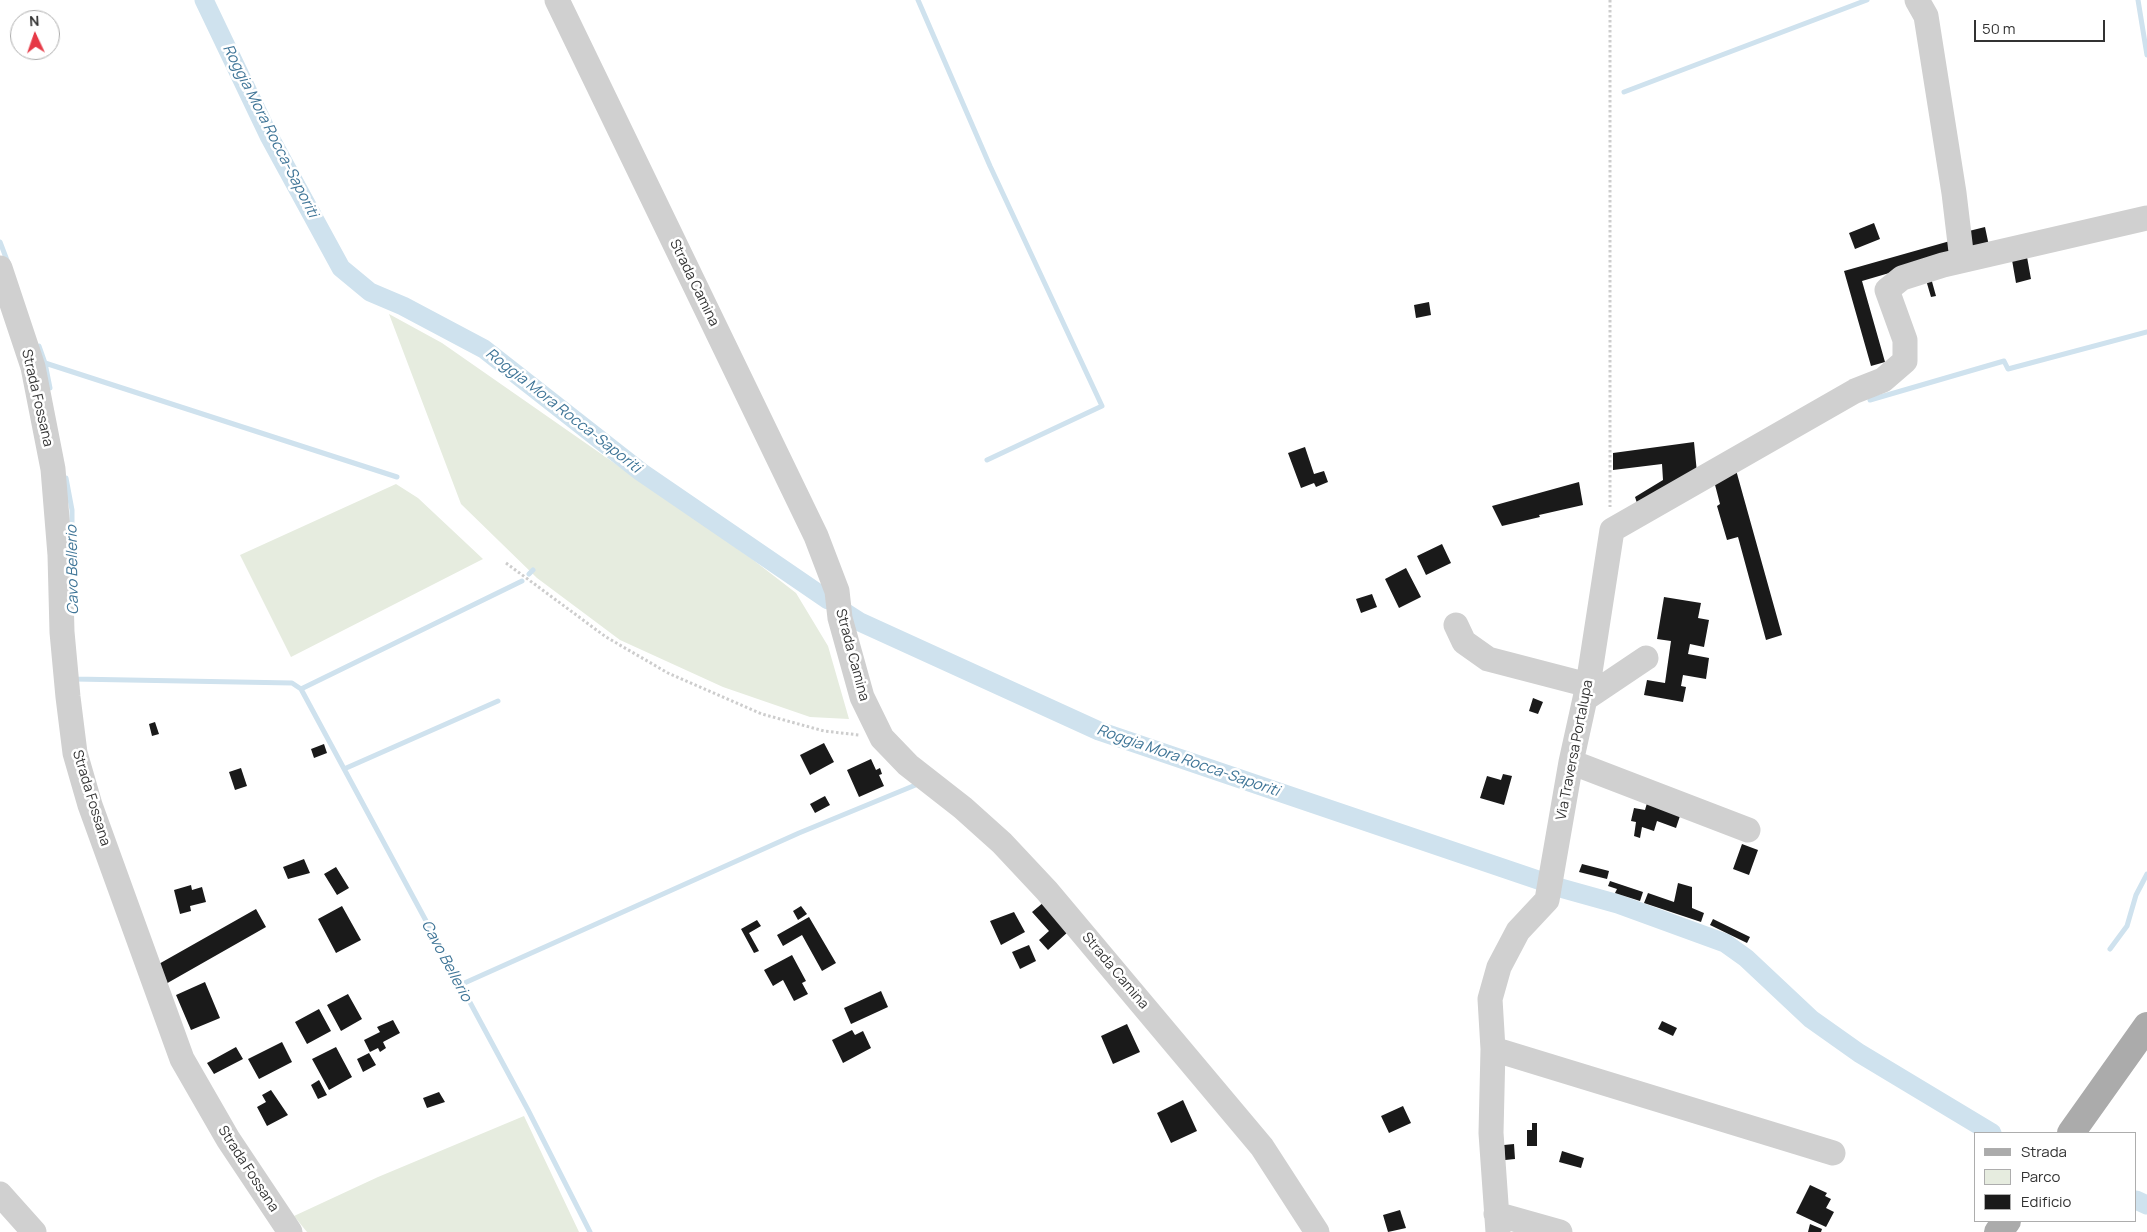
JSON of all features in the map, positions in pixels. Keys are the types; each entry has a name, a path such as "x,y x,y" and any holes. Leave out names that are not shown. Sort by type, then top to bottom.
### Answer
{"main road":[{"path":"2072,1132 2147,1026"},
{"path":"1998,1232 2006,1222"}],"street":[{"name":"Strada Camina","path":"556,0 816,536 837,592 840,618 862,697 882,738 908,765 963,808 1002,843 1047,891 1262,1147 1316,1232"},
{"path":"1917,0 1926,16 1954,194 1962,260"},
{"path":"1612,530 1855,391 1883,380 1905,361 1905,340 1886,290 1902,278 1962,260 2147,218"},
{"name":"Strada Fossana","path":"0,268 33,367 53,469 60,555 62,632 68,697 75,753 90,805 182,1058 228,1139 290,1232"},
{"name":"Via Traversa Portalupa","path":"1497,1223 1491,1133 1493,1049 1490,999 1499,967 1518,931 1547,900 1571,762 1586,692 1612,530"},
{"path":"1456,625 1464,642 1488,659 1586,692 1646,658"},
{"path":"1571,762 1748,830"},
{"path":"1493,1049 1833,1153"},
{"path":"0,1194 34,1232"},
{"path":"1497,1223 1560,1232"}],"path":[{"path":"1610,0 1611,284 1609,456 1612,530"},
{"path":"506,562 606,637 668,673 762,714 824,731 882,738"}],"green space":[{"path":"389,314 442,343 752,559 796,593 828,646 849,719 810,717 723,687 620,640 537,578 461,504"},
{"path":"396,484 418,498 483,559 291,657 240,555"},
{"path":"524,1116 579,1232 307,1232 294,1216 378,1177"}],"building":[{"path":"1874,223 1880,239 1855,249 1849,233"},
{"path":"1985,227 1989,246 1969,250 1965,232"},
{"path":"1950,241 1954,254 1862,281 1885,362 1871,366 1844,271"},
{"path":"2027,257 2031,279 2016,283 2012,260"},
{"path":"1931,278 1936,296 1931,297 1926,280"},
{"path":"1429,302 1431,315 1416,318 1414,305"},
{"path":"1694,442 1697,473 1638,506 1635,497 1663,480 1662,464 1613,470 1613,453"},
{"path":"1305,447 1314,474 1324,471 1328,482 1316,487 1314,483 1301,488 1288,453"},
{"path":"1736,470 1782,635 1766,640 1738,537 1727,540 1717,506 1720,504 1714,481"},
{"path":"1579,482 1583,505 1539,515 1540,517 1502,526 1492,506"},
{"path":"1442,544 1451,563 1426,575 1417,556"},
{"path":"1406,568 1421,597 1399,608 1385,579"},
{"path":"1372,594 1377,607 1361,613 1356,599"},
{"path":"1664,597 1701,603 1698,618 1709,620 1704,647 1690,644 1688,654 1709,658 1706,679 1683,675 1681,686 1686,687 1683,702 1644,695 1647,680 1665,683 1671,641 1657,639"},
{"path":"1533,698 1543,702 1538,714 1529,711"},
{"path":"155,722 159,734 152,736 149,724"},
{"path":"824,743 834,762 810,775 800,755"},
{"path":"324,744 327,753 314,758 311,749"},
{"path":"871,759 876,770 880,768 882,774 879,775 884,786 859,797 847,770"},
{"path":"241,768 247,786 235,790 229,772"},
{"path":"1503,774 1512,776 1504,805 1480,798 1487,776 1501,780"},
{"path":"825,796 830,805 815,813 810,804"},
{"path":"1647,803 1680,816 1676,828 1657,821 1654,831 1642,827 1640,838 1634,836 1636,822 1631,821 1634,808 1645,810"},
{"path":"1742,844 1758,850 1749,875 1733,869"},
{"path":"304,859 310,873 288,879 283,867"},
{"path":"1582,864 1609,871 1607,879 1579,872"},
{"path":"336,867 349,888 337,895 324,874"},
{"path":"1610,881 1643,892 1640,901 1615,893 1617,889 1608,886"},
{"path":"1678,883 1692,887 1692,908 1704,913 1701,922 1644,903 1648,893 1674,902"},
{"path":"191,885 192,890 202,887 206,902 190,906 191,911 180,914 174,890"},
{"path":"1044,902 1069,931 1048,950 1039,940 1049,931 1032,912"},
{"path":"342,906 361,940 336,953 318,919"},
{"path":"801,906 807,914 798,920 793,911"},
{"path":"256,909 266,927 164,985 157,965"},
{"path":"1014,912 1025,932 1001,945 990,921"},
{"path":"809,917 836,963 822,971 802,935 783,946 777,935"},
{"path":"1713,919 1750,937 1747,943 1710,925"},
{"path":"757,920 761,926 749,933 759,951 754,953 741,929"},
{"path":"1029,945 1036,961 1020,969 1012,952"},
{"path":"792,955 806,981 802,983 808,994 794,1001 783,980 773,986 764,970"},
{"path":"205,982 220,1018 191,1030 176,995"},
{"path":"881,991 888,1007 851,1024 844,1008"},
{"path":"348,994 362,1019 341,1031 327,1005"},
{"path":"319,1009 331,1031 307,1044 295,1022"},
{"path":"393,1020 400,1033 383,1042 386,1048 380,1052 378,1048 370,1052 364,1040 380,1032 377,1027"},
{"path":"1662,1021 1677,1028 1673,1036 1658,1029"},
{"path":"1127,1024 1140,1052 1113,1064 1101,1036"},
{"path":"852,1030 855,1035 863,1031 871,1048 843,1063 832,1040"},
{"path":"282,1042 292,1062 259,1079 248,1059"},
{"path":"236,1047 243,1059 214,1074 207,1063"},
{"path":"336,1047 352,1077 329,1090 312,1059"},
{"path":"369,1053 376,1065 363,1072 357,1059"},
{"path":"319,1080 327,1095 318,1099 311,1085"},
{"path":"271,1090 288,1115 267,1126 257,1107 266,1102 262,1095"},
{"path":"439,1092 445,1102 427,1108 423,1098"},
{"path":"1183,1100 1197,1131 1171,1143 1157,1113"},
{"path":"1403,1106 1411,1123 1389,1133 1381,1116"},
{"path":"1532,1123 1537,1123 1537,1146 1527,1146 1527,1130 1532,1130"},
{"path":"1514,1144 1515,1159 1505,1160 1504,1145"},
{"path":"1562,1151 1584,1158 1581,1168 1559,1162"},
{"path":"1810,1185 1827,1193 1825,1196 1831,1199 1826,1208 1834,1212 1826,1227 1796,1213"},
{"path":"1400,1210 1406,1228 1388,1232 1383,1215"},
{"path":"1810,1224 1822,1229 1821,1232 1808,1232"}],"waterway":[{"name":"Roggia Mora Rocca-Saporiti","path":"204,0 269,136 341,268 370,292 403,306 484,349 641,472 828,600"},
{"path":"918,0 990,166 1102,406 987,460"},
{"path":"1624,92 1867,0"},
{"path":"2138,0 2147,55"},
{"name":"Cavo Bellerio","path":"0,242 8,263"},
{"path":"1870,400 2004,361 2008,369 2147,332"},
{"name":"Cavo Bellerio","path":"39,346 50,388"},
{"path":"45,363 397,477"},
{"name":"Cavo Bellerio","path":"66,478 72,510 72,559"},
{"path":"529,574 533,570"},
{"name":"Cavo Bellerio","path":"74,677 74,679 292,683 301,689 522,581"},
{"name":"Roggia Mora Rocca-Saporiti","path":"846,613 860,622 1099,731 1541,881"},
{"name":"Cavo Bellerio","path":"301,689 528,1110 590,1232"},
{"path":"344,769 498,701"},
{"path":"460,985 799,833 918,784 920,786"},
{"path":"2110,949 2127,926 2136,895 2147,874"},
{"name":"Roggia Mora Rocca-Saporiti","path":"1557,887 1618,904 1725,943 1746,958 1811,1019 1859,1053 1990,1132"},
{"name":"Roggia Mora Rocca-Saporiti","path":"2137,1200 2147,1205"}]}
